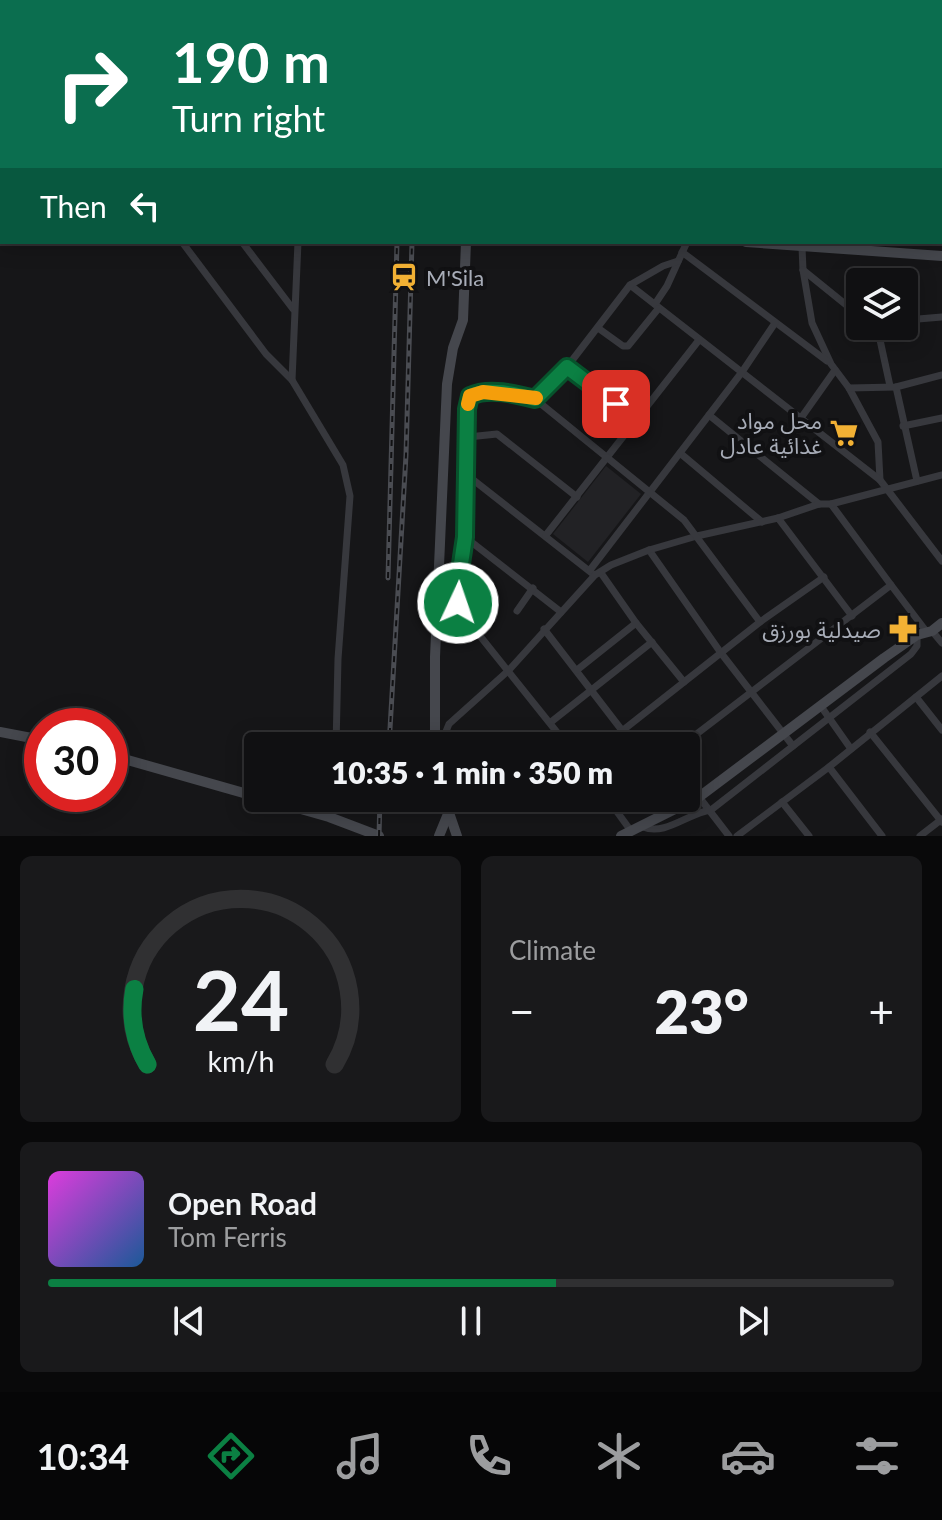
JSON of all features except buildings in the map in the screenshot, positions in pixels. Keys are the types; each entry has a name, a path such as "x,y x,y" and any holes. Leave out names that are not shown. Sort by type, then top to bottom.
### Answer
{"street":[{"path":"184,244 266,354 292,380 343,465 350,496 338,659 336,732"},
{"path":"244,244 293,309"},
{"path":"292,380 298,244"},
{"path":"435,732 433,721 447,384 450,359 464,316 466,244"},
{"path":"598,328 623,346 628,346 657,306 686,244"},
{"path":"779,244 802,247 905,247 942,256"},
{"path":"802,247 812,323 833,367 849,388 878,442 880,480"},
{"path":"682,252 833,367"},
{"path":"535,399 567,367 630,285 678,261"},
{"path":"803,270 846,305"},
{"path":"630,285 880,480 942,559"},
{"path":"918,319 942,317"},
{"path":"445,732 449,724 509,670 595,573 649,491 742,372 775,323"},
{"path":"546,535 699,340"},
{"path":"881,340 917,481"},
{"path":"567,367 636,419"},
{"path":"801,418 833,367"},
{"path":"849,388 893,387 942,375"},
{"path":"558,732 480,636 458,603 465,537 467,409 470,396 474,393 502,393 535,399 684,520 760,622"},
{"path":"709,415 819,504"},
{"path":"903,426 942,418"},
{"path":"468,437 497,434 577,497"},
{"path":"680,453 762,522"},
{"path":"868,473 880,460"},
{"path":"467,475 595,573 684,682"},
{"path":"595,573 649,550 697,536 942,475"},
{"path":"831,504 925,632 942,643"},
{"path":"778,518 852,616"},
{"path":"465,537 561,612"},
{"path":"649,550 721,653 793,746"},
{"path":"544,629 622,731 760,622 824,577"},
{"path":"699,732 891,585"},
{"path":"517,611 533,588"},
{"path":"577,670 636,623"},
{"path":"700,796 870,669 942,623"},
{"path":"635,832 664,830 696,813 711,810 911,654 925,632"},
{"path":"551,722 652,642"},
{"path":"870,669 879,680"},
{"path":"737,836 942,676"},
{"path":"916,697 942,730"},
{"path":"820,705 851,749"},
{"path":"433,721 449,724"},
{"path":"0,732 24,737"},
{"path":"870,732 941,820 920,836"},
{"path":"769,746 777,759"},
{"path":"128,760 244,793"},
{"path":"829,767 882,836"},
{"path":"700,798 729,836"},
{"path":"782,802 809,836"},
{"path":"311,812 379,836"},
{"path":"329,817 330,812"},
{"path":"448,812 457,834"},
{"path":"439,836 448,812"},
{"path":"619,812 635,832"},
{"path":"635,832 673,812"}],"shaded area":[{"path":"606,466 641,494 588,562 553,534"}],"railway":[{"path":"388,578 397,244"},
{"path":"390,732 406,455 412,244"},
{"path":"379,836 380,812"}],"slow traffic":[{"path":"468,404 470,396 483,392 536,398"}],"place":[{"name":"M'Sila","path":"404,277"},
{"name":"محل مواد غذائية عادل","path":"844,433"},
{"name":"صيدلية بورزق","path":"903,629"}],"route":[{"path":"458,603 465,537 467,409 470,396 483,392 535,399 567,367 616,404"}]}
